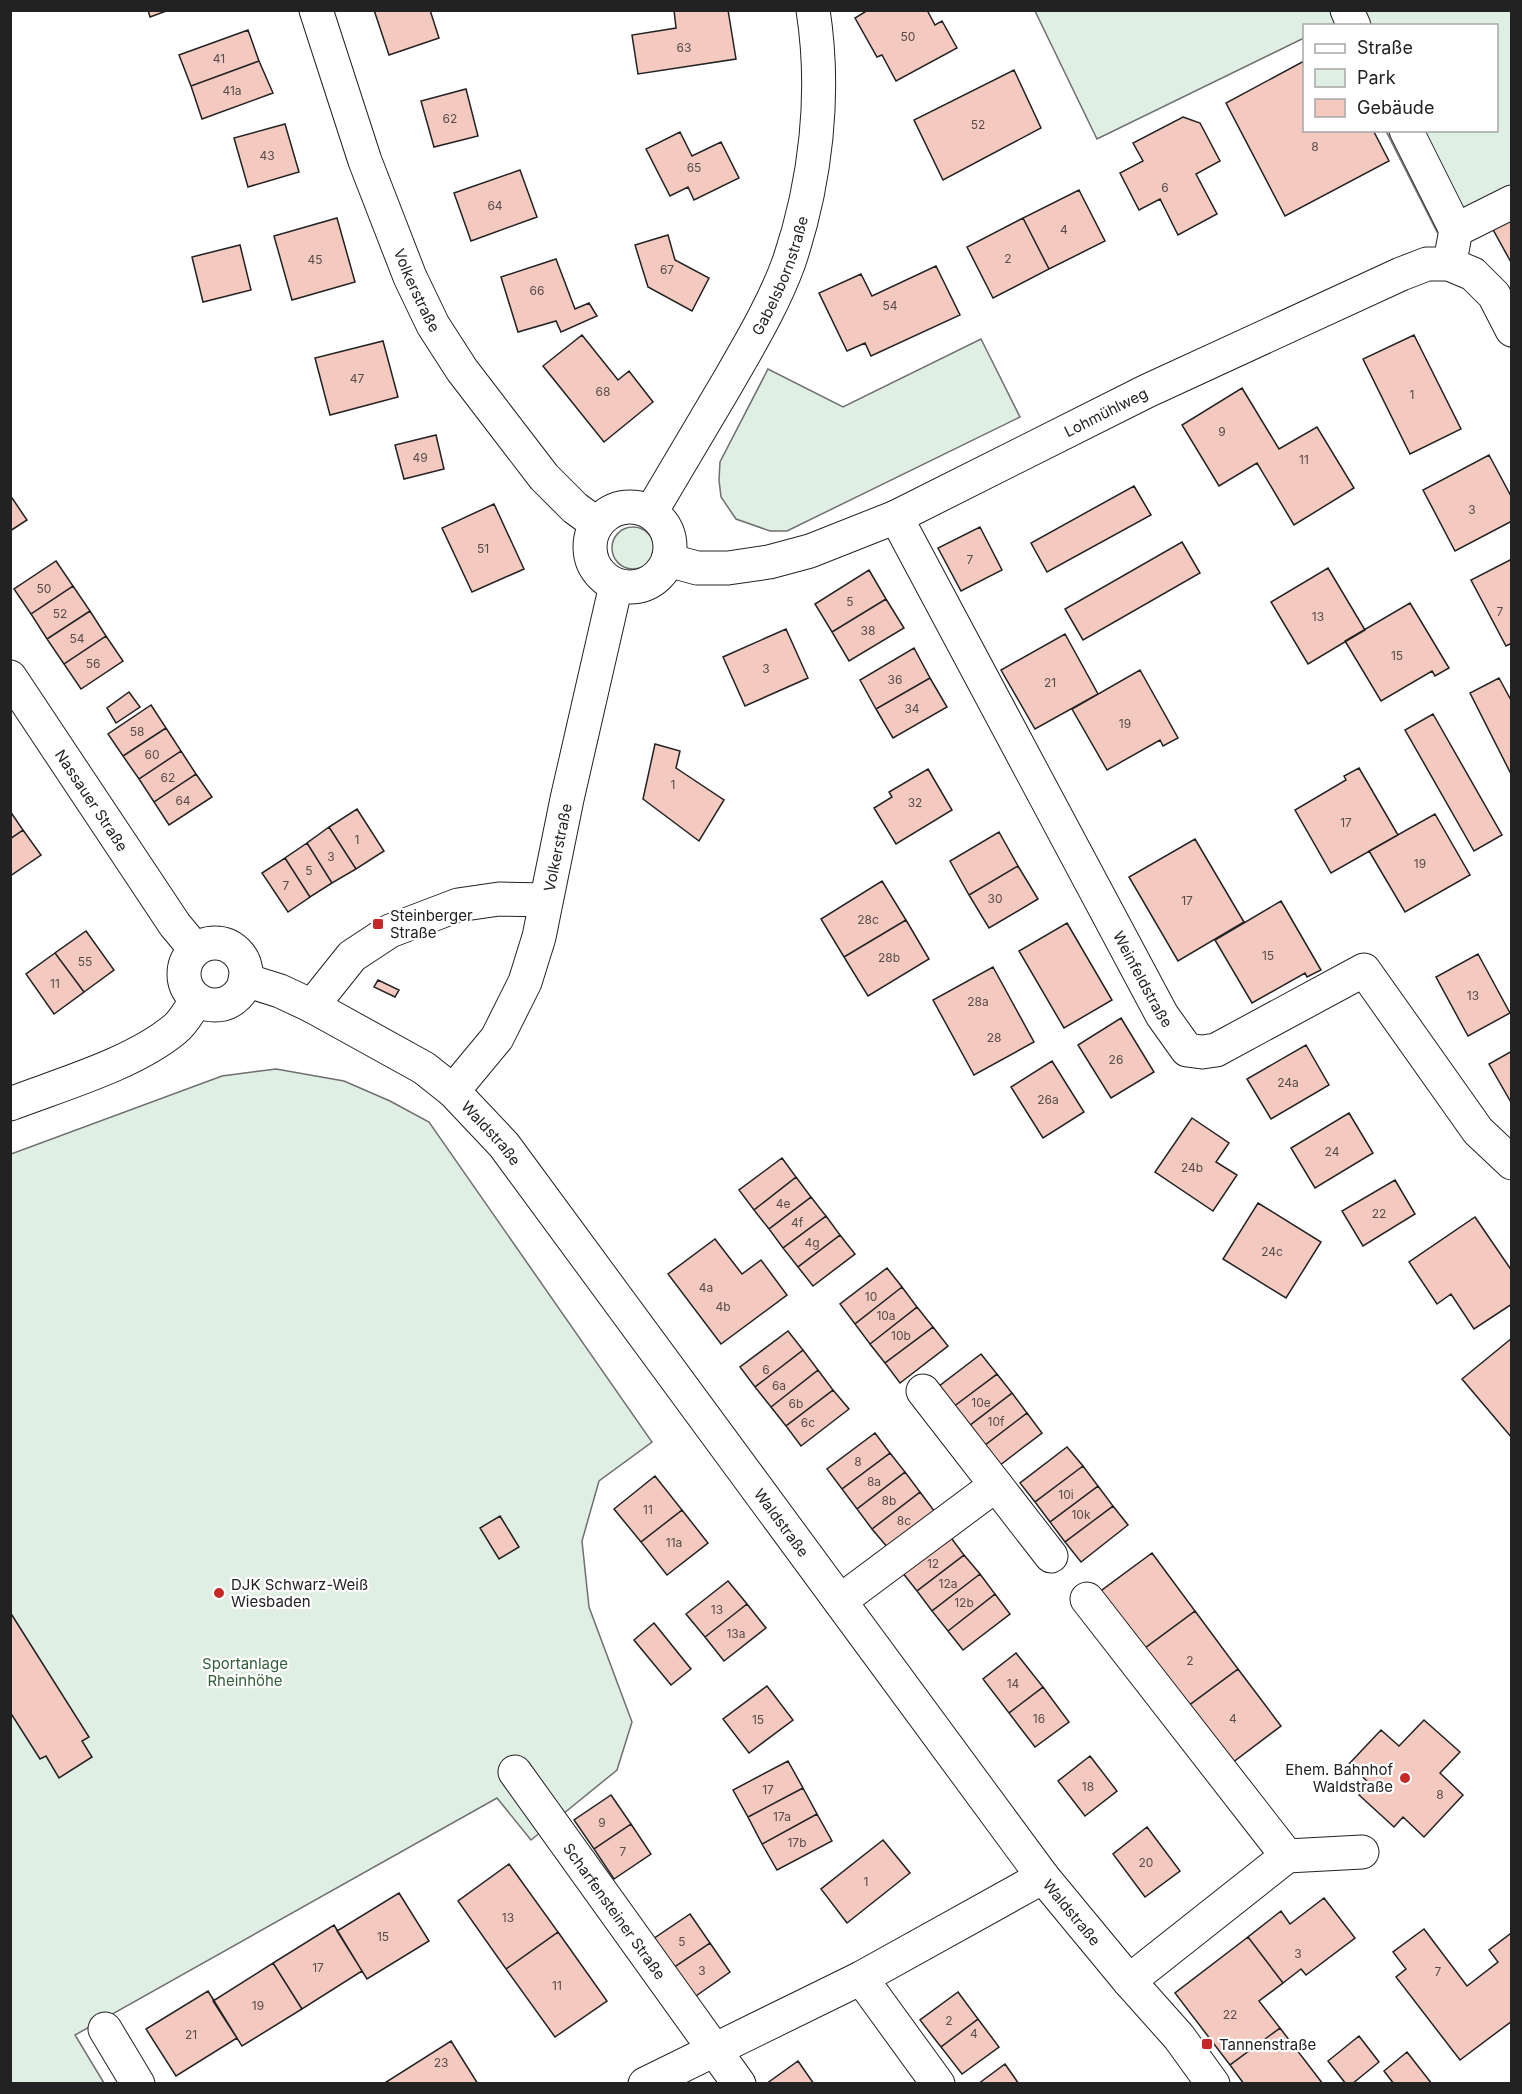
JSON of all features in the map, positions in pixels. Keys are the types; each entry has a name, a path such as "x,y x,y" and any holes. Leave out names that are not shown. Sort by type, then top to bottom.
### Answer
{"street":[{"name":"Volkerstraße","path":"316,10 365,161 410,277 433,325 462,370 544,477 574,508 597,524"},
{"name":"Gabelsbornstraße","path":"651,512 758,331 789,262 809,189 818,115 817,39 813,10"},
{"path":"1347,10 1353,24"},
{"path":"1407,132 1456,230 1449,264 1473,274 1494,295 1512,330"},
{"path":"1456,230 1512,202"},
{"name":"Lohmühlweg","path":"668,560 697,567 728,568 769,562 810,551 896,517 1147,391 1401,274 1427,264 1449,264"},
{"path":"628,507 651,512 659,519 670,538 671,550 668,560 658,576 642,586 628,588 605,579 591,560 589,547 591,535 597,524 605,515 628,507"},
{"name":"Weinfeldstraße","path":"896,517 1162,1015 1187,1050 1202,1052 1216,1050 1364,970 1478,1131 1512,1163"},
{"name":"Volkerstraße","path":"453,1091 496,1038 525,982 539,937 567,799 616,585"},
{"name":"Nassauer Straße","path":"10,677 175,925 195,949"},
{"path":"245,980 280,991 312,1006 352,956 390,931 458,905 499,899 546,900"},
{"path":"213,943 231,947 243,961 245,980 239,993 226,1002 211,1005 197,1000 190,993 183,975 189,956 195,949 213,943"},
{"path":"10,1104 118,1062 176,1028 197,1000"},
{"name":"Waldstraße","path":"312,1006 424,1068 453,1091 504,1145 1043,1876 1129,1981 1179,2037 1213,2084"},
{"path":"923,1391 1051,1556"},
{"path":"840,1601 996,1485"},
{"path":"1087,1599 1287,1856"},
{"name":"Scharfensteiner Straße","path":"515,1772 739,2084"},
{"path":"1129,1981 1287,1856 1362,1852"},
{"path":"645,2084 861,1978 1043,1876"},
{"path":"861,1978 938,2084"},
{"path":"105,2029 138,2084"}],"green space":[{"path":"1035,11 1511,11 1511,190 1437,232 1387,132 1498,132 1498,24 1303,24 1303,38 1097,139"},
{"path":"981,339 1020,417 787,531 770,531 736,519 721,497 720,462 768,369 843,407"},
{"path":"633,527 648,533 654,548 648,563 633,569 618,563 612,548 618,533"},
{"name":"Sportanlage Rheinhöhe","path":"276,1069 344,1081 390,1101 429,1122 652,1442 599,1481 582,1541 589,1607 632,1722 617,1770 531,1840 497,1798 75,2035 104,2083 11,2083 11,1154 222,1076"}],"building":[{"path":"148,10 169,10 150,17"},
{"path":"374,10 430,10 439,38 389,55"},
{"path":"674,10 728,10 736,59 638,74 632,35 676,28"},
{"path":"868,10 927,10 935,25 942,21 957,48 896,81 882,55 877,57 855,18"},
{"path":"248,30 259,61 191,86 179,55"},
{"path":"259,61 273,93 202,119 191,86"},
{"path":"1303,62 1303,132 1374,132 1389,161 1285,216 1226,103"},
{"path":"1014,70 1041,128 943,180 914,120"},
{"path":"466,89 478,136 434,147 421,101"},
{"path":"1183,117 1200,123 1220,161 1196,174 1217,214 1178,235 1160,199 1139,210 1120,173 1143,161 1133,143"},
{"path":"285,124 299,172 248,187 234,138"},
{"path":"680,132 692,156 721,142 739,178 694,200 688,187 670,196 646,149"},
{"path":"520,170 537,217 471,241 454,193"},
{"path":"1079,190 1105,241 1049,269 1023,218"},
{"path":"1512,215 1512,264 1491,226"},
{"path":"337,218 355,282 292,300 274,236"},
{"path":"1023,218 1049,269 993,298 967,247"},
{"path":"668,235 675,260 709,278 692,311 648,287 635,245"},
{"path":"240,245 251,290 203,302 192,257"},
{"path":"556,259 575,309 589,303 597,316 561,332 556,321 518,332 501,277"},
{"path":"936,266 960,315 871,356 865,343 847,351 819,293 861,274 872,296"},
{"path":"582,335 618,380 629,371 653,402 604,442 543,366"},
{"path":"1414,335 1461,429 1410,454 1363,359"},
{"path":"383,341 398,397 330,415 315,358"},
{"path":"1242,388 1279,449 1317,427 1354,488 1294,525 1257,463 1219,486 1182,425"},
{"path":"436,435 444,469 404,479 395,445"},
{"path":"1489,455 1512,498 1512,521 1455,551 1423,490"},
{"path":"1134,486 1151,515 1047,572 1031,543"},
{"path":"10,495 27,520 10,531"},
{"path":"494,504 524,569 472,592 442,528"},
{"path":"980,527 1002,570 961,591 938,548"},
{"path":"1182,542 1200,573 1083,640 1065,609"},
{"path":"1512,559 1512,643 1506,646 1471,580"},
{"path":"56,561 73,586 31,614 14,589"},
{"path":"1328,568 1365,630 1308,664 1271,602"},
{"path":"869,570 886,599 832,632 815,604"},
{"path":"73,586 90,611 47,639 31,614"},
{"path":"886,599 904,628 849,661 832,632"},
{"path":"1410,603 1449,668 1435,676 1432,671 1381,701 1345,641"},
{"path":"90,611 106,636 64,664 47,639"},
{"path":"786,629 808,678 745,706 723,657"},
{"path":"1065,634 1098,694 1035,729 1001,670"},
{"path":"106,636 123,661 81,689 64,664"},
{"path":"914,648 930,678 876,709 860,680"},
{"path":"1140,670 1178,738 1163,746 1160,740 1107,770 1072,709"},
{"path":"930,678 947,707 893,738 876,709"},
{"path":"1499,678 1512,702 1512,776 1470,693"},
{"path":"129,692 140,707 116,723 107,708"},
{"path":"151,705 166,728 123,756 108,734"},
{"path":"1433,714 1502,835 1474,851 1405,730"},
{"path":"166,728 181,751 139,779 123,756"},
{"path":"655,744 680,751 676,768 724,800 699,841 643,799"},
{"path":"181,751 196,774 154,802 139,779"},
{"path":"1359,768 1398,835 1331,873 1295,810 1346,780 1344,776"},
{"path":"928,769 952,810 896,844 874,808 892,797 889,792"},
{"path":"196,774 212,797 169,825 154,802"},
{"path":"357,809 384,851 356,869 329,827"},
{"path":"10,811 23,830 10,839"},
{"path":"1435,814 1470,875 1405,912 1369,851"},
{"path":"329,827 356,869 332,883 307,843"},
{"path":"23,830 41,855 10,876 10,839"},
{"path":"999,832 1018,866 969,895 950,861"},
{"path":"1195,839 1244,922 1178,961 1129,877"},
{"path":"307,843 332,883 310,897 285,858"},
{"path":"285,858 310,897 288,912 262,873"},
{"path":"1018,866 1038,899 989,928 969,895"},
{"path":"882,881 906,920 844,957 821,919"},
{"path":"1281,901 1321,970 1307,977 1305,973 1252,1003 1215,940"},
{"path":"906,920 929,959 868,996 844,957"},
{"path":"1067,923 1112,1000 1064,1028 1019,951"},
{"path":"86,931 114,970 84,992 55,953"},
{"path":"55,953 84,992 54,1014 26,974"},
{"path":"1478,954 1510,1013 1468,1036 1436,977"},
{"path":"993,967 1034,1042 974,1075 933,1000"},
{"path":"378,980 399,990 395,997 374,987"},
{"path":"1121,1018 1154,1072 1111,1098 1078,1045"},
{"path":"1306,1045 1329,1085 1271,1119 1247,1079"},
{"path":"1512,1051 1512,1104 1489,1064"},
{"path":"1052,1061 1084,1112 1043,1138 1011,1087"},
{"path":"1349,1113 1373,1153 1315,1188 1291,1148"},
{"path":"1192,1118 1229,1143 1216,1162 1237,1175 1213,1211 1155,1172"},
{"path":"782,1158 796,1177 754,1210 739,1190"},
{"path":"796,1177 811,1197 769,1229 754,1210"},
{"path":"1395,1180 1415,1214 1363,1246 1342,1211"},
{"path":"811,1197 826,1216 783,1248 769,1229"},
{"path":"1258,1203 1321,1242 1286,1298 1223,1259"},
{"path":"826,1216 840,1235 798,1267 783,1248"},
{"path":"1475,1217 1512,1271 1512,1304 1474,1329 1451,1294 1437,1304 1409,1262"},
{"path":"840,1235 855,1254 813,1286 798,1267"},
{"path":"715,1239 742,1274 761,1260 787,1295 721,1344 668,1274"},
{"path":"887,1268 902,1287 855,1324 840,1304"},
{"path":"902,1287 917,1307 870,1344 855,1324"},
{"path":"917,1307 933,1327 885,1363 870,1344"},
{"path":"933,1327 948,1346 900,1383 885,1363"},
{"path":"788,1331 803,1350 755,1387 740,1367"},
{"path":"1512,1338 1512,1438 1462,1379"},
{"path":"803,1350 818,1370 771,1407 755,1387"},
{"path":"981,1354 997,1374 949,1410 934,1390"},
{"path":"818,1370 833,1390 786,1426 771,1407"},
{"path":"997,1374 1012,1393 965,1429 949,1410"},
{"path":"833,1390 849,1409 801,1446 786,1426"},
{"path":"1012,1393 1027,1413 980,1449 965,1429"},
{"path":"1027,1413 1042,1433 995,1469 980,1449"},
{"path":"875,1433 890,1453 842,1489 827,1469"},
{"path":"1067,1447 1083,1466 1035,1502 1020,1483"},
{"path":"890,1453 905,1472 857,1509 842,1489"},
{"path":"1083,1466 1098,1486 1050,1522 1035,1502"},
{"path":"905,1472 920,1492 872,1529 857,1509"},
{"path":"655,1476 682,1510 641,1542 614,1509"},
{"path":"1098,1486 1113,1506 1065,1542 1050,1522"},
{"path":"920,1492 935,1512 888,1548 872,1529"},
{"path":"1113,1506 1128,1525 1081,1562 1065,1542"},
{"path":"682,1510 708,1543 667,1575 641,1542"},
{"path":"500,1516 519,1547 499,1559 480,1528"},
{"path":"949,1535 964,1555 917,1591 902,1572"},
{"path":"1152,1553 1195,1611 1141,1651 1098,1593"},
{"path":"964,1555 980,1574 932,1611 917,1591"},
{"path":"980,1574 995,1594 948,1631 932,1611"},
{"path":"728,1581 747,1604 705,1637 686,1614"},
{"path":"995,1594 1010,1614 963,1650 948,1631"},
{"path":"747,1604 766,1628 724,1661 705,1637"},
{"path":"1195,1611 1238,1669 1184,1709 1141,1651"},
{"path":"10,1612 89,1737 82,1741 92,1757 59,1778 46,1756 40,1759 10,1712"},
{"path":"654,1623 691,1669 671,1685 634,1640"},
{"path":"1016,1653 1043,1687 1009,1713 983,1679"},
{"path":"1238,1669 1281,1726 1228,1766 1184,1709"},
{"path":"767,1686 793,1720 749,1753 723,1719"},
{"path":"1043,1687 1069,1722 1035,1747 1009,1713"},
{"name":"Ehem. Bahnhof Waldstraße","path":"1424,1720 1460,1752 1440,1773 1463,1795 1424,1837 1403,1817 1394,1827 1359,1795 1369,1783 1349,1764 1381,1730 1399,1746"},
{"path":"1090,1756 1117,1791 1085,1816 1058,1781"},
{"path":"788,1761 803,1788 748,1817 733,1790"},
{"path":"803,1788 817,1814 762,1844 748,1817"},
{"path":"611,1795 631,1824 594,1849 574,1820"},
{"path":"817,1814 832,1841 777,1870 762,1844"},
{"path":"631,1824 651,1854 614,1879 594,1849"},
{"path":"1147,1827 1180,1871 1145,1897 1113,1854"},
{"path":"883,1840 910,1873 847,1923 821,1889"},
{"path":"509,1864 558,1932 506,1969 458,1901"},
{"path":"399,1893 429,1941 367,1979 337,1931"},
{"path":"1324,1898 1355,1938 1306,1975 1301,1969 1283,1983 1248,1937 1281,1911 1290,1924"},
{"path":"690,1914 710,1943 673,1968 653,1939"},
{"path":"334,1925 362,1971 302,2009 273,1963"},
{"path":"1424,1929 1467,1986 1498,1962 1489,1950 1510,1934 1512,1936 1512,2021 1460,2060 1396,1977 1406,1969 1393,1952"},
{"path":"558,1932 607,2001 555,2037 506,1969"},
{"path":"1248,1937 1283,1983 1259,2001 1280,2028 1230,2065 1175,1993"},
{"path":"710,1943 730,1972 693,1998 673,1968"},
{"path":"273,1963 302,2009 242,2046 213,2001"},
{"path":"208,1991 237,2038 176,2076 146,2029"},
{"path":"958,1992 978,2019 941,2047 920,2020"},
{"path":"978,2019 999,2047 962,2074 941,2047"},
{"path":"1280,2028 1323,2084 1244,2084 1230,2065"},
{"path":"1359,2036 1379,2062 1352,2084 1346,2084 1328,2061"},
{"path":"451,2041 478,2084 383,2084"},
{"path":"1407,2052 1432,2084 1394,2084 1384,2071"},
{"path":"798,2061 814,2084 766,2084"},
{"path":"1005,2064 1019,2084 978,2084"}],"place":[{"name":"Steinberger Straße","path":"378,924"},
{"name":"DJK Schwarz-Weiß Wiesbaden","path":"219,1593"},
{"name":"Ehem. Bahnhof Waldstraße","path":"1405,1778"},
{"name":"Tannenstraße","path":"1207,2044"}]}
